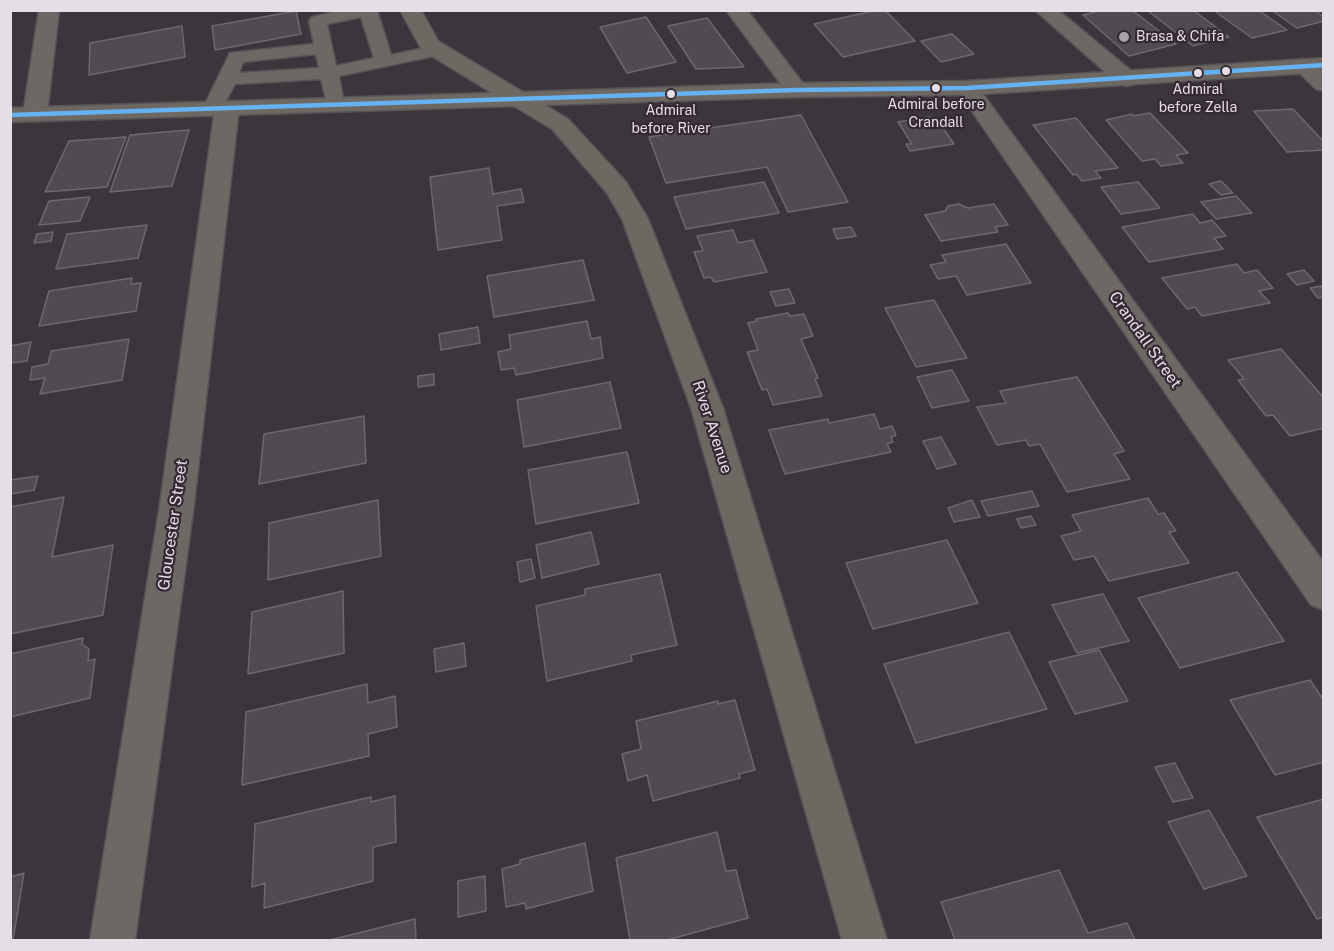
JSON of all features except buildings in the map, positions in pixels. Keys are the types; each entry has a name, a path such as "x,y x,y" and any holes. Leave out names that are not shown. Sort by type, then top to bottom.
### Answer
{"main road":[{"name":"River Avenue","path":"410,10 430,45 515,99 560,124 617,188 635,219 708,408 865,940"},
{"path":"10,115 223,98 335,104 797,90 967,88 1313,65"}],"street":[{"path":"35,114 49,10"},
{"path":"736,10 797,90"},
{"path":"1045,10 1127,79"},
{"path":"1313,65 1323,84"},
{"name":"Crandall Street","path":"967,88 1323,593"},
{"name":"Gloucester Street","path":"112,940 177,504 223,98"}],"lane":[{"path":"335,104 318,21 368,11 384,62"},
{"path":"223,98 236,57 323,48"},
{"path":"223,98 439,50"}],"transit line":[{"path":"10,115 797,90 967,88 1324,65"}],"place":[{"name":"Brasa & Chifa","path":"1124,37"},
{"name":"Admiral before Zella","path":"1198,73"},
{"name":"Admiral before Crandall","path":"936,88"},
{"name":"Admiral before River","path":"671,94"}]}
